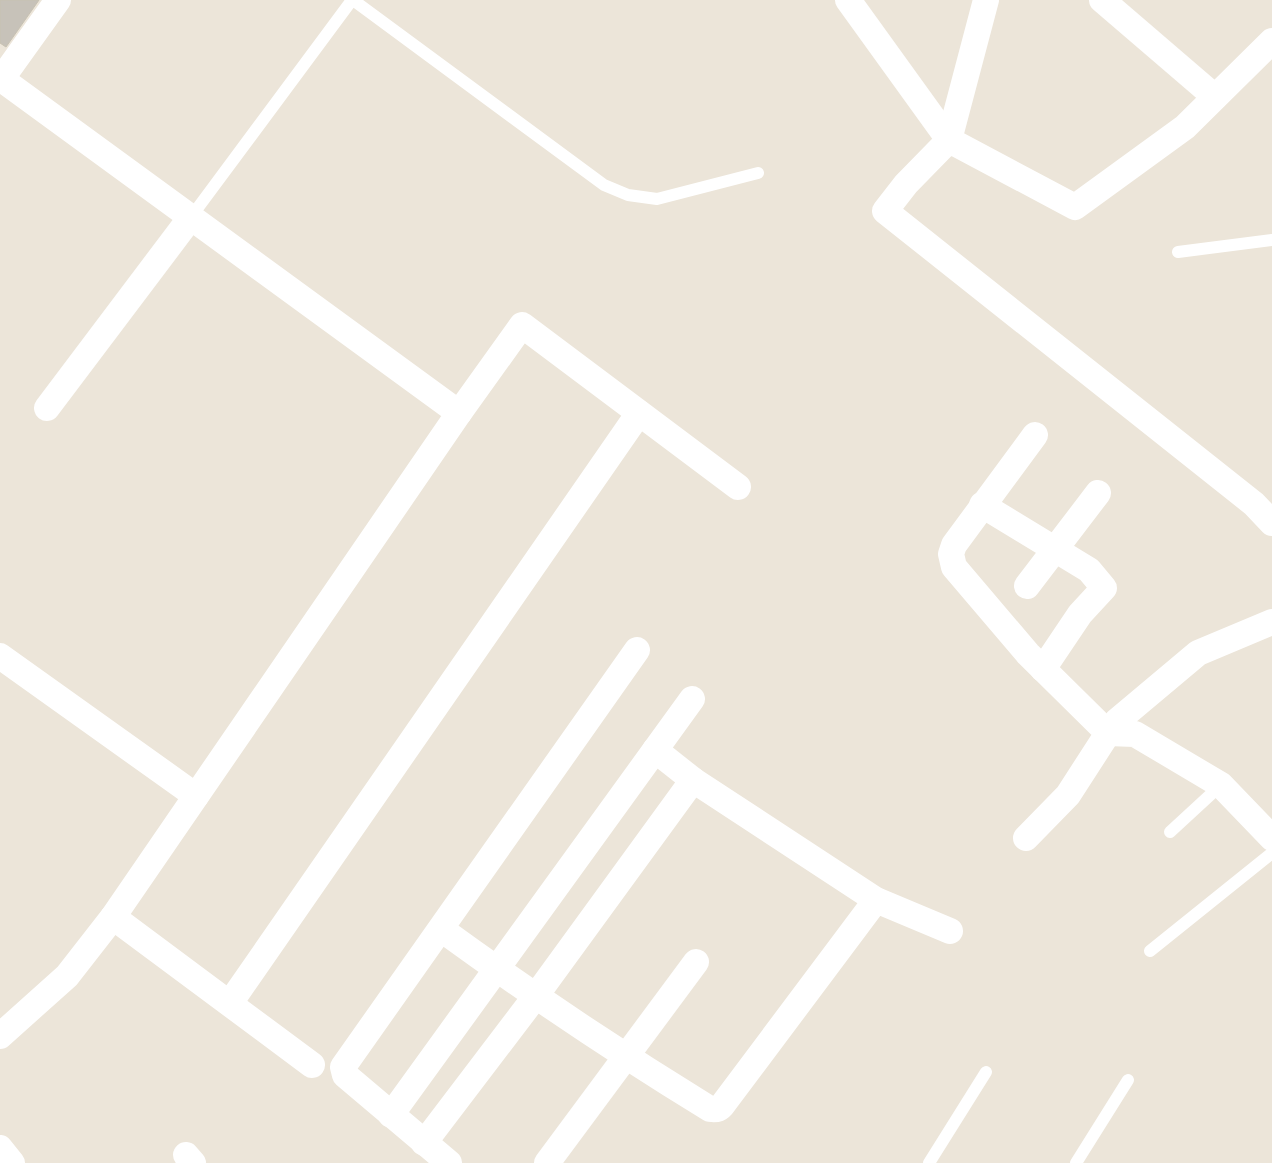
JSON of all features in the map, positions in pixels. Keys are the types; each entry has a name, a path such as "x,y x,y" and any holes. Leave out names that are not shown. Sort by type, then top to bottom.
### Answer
{"street":[{"path":"58,0 0,79 459,413"},
{"path":"848,0 949,140 1075,207 1185,127 1272,41"},
{"path":"986,0 949,140 906,184 885,211 1254,504 1272,523"},
{"path":"1102,0 1215,97"},
{"path":"47,408 191,217"},
{"path":"0,1036 67,976 113,917 459,413 522,325 738,487"},
{"path":"230,1003 639,413"},
{"path":"1034,435 954,545 951,554 954,567 1028,654 1108,733 1136,734 1221,785 1272,838"},
{"path":"1027,586 1098,493"},
{"path":"982,505 1089,570 1104,588 1080,614 1043,669"},
{"path":"1026,838 1068,795 1117,720 1198,653 1272,622"},
{"path":"449,1163 345,1075 343,1067 637,650"},
{"path":"0,656 196,796"},
{"path":"391,1114 692,699"},
{"path":"655,750 693,780 876,900 950,931"},
{"path":"424,1143 535,997 693,780"},
{"path":"441,930 535,997 626,1058 710,1109 716,1110 721,1108 876,900"},
{"path":"113,917 312,1065"},
{"path":"548,1163 696,962"},
{"path":"0,1148 12,1163"}],"lane":[{"path":"191,217 352,0 604,185 628,196 657,199 758,173"},
{"path":"1178,252 1272,240"},
{"path":"1170,832 1221,785"},
{"path":"1150,951 1272,853"},
{"path":"929,1163 986,1072"},
{"path":"1076,1163 1128,1080"}],"building":[{"path":"0,0 39,0 6,47 0,43"}]}
